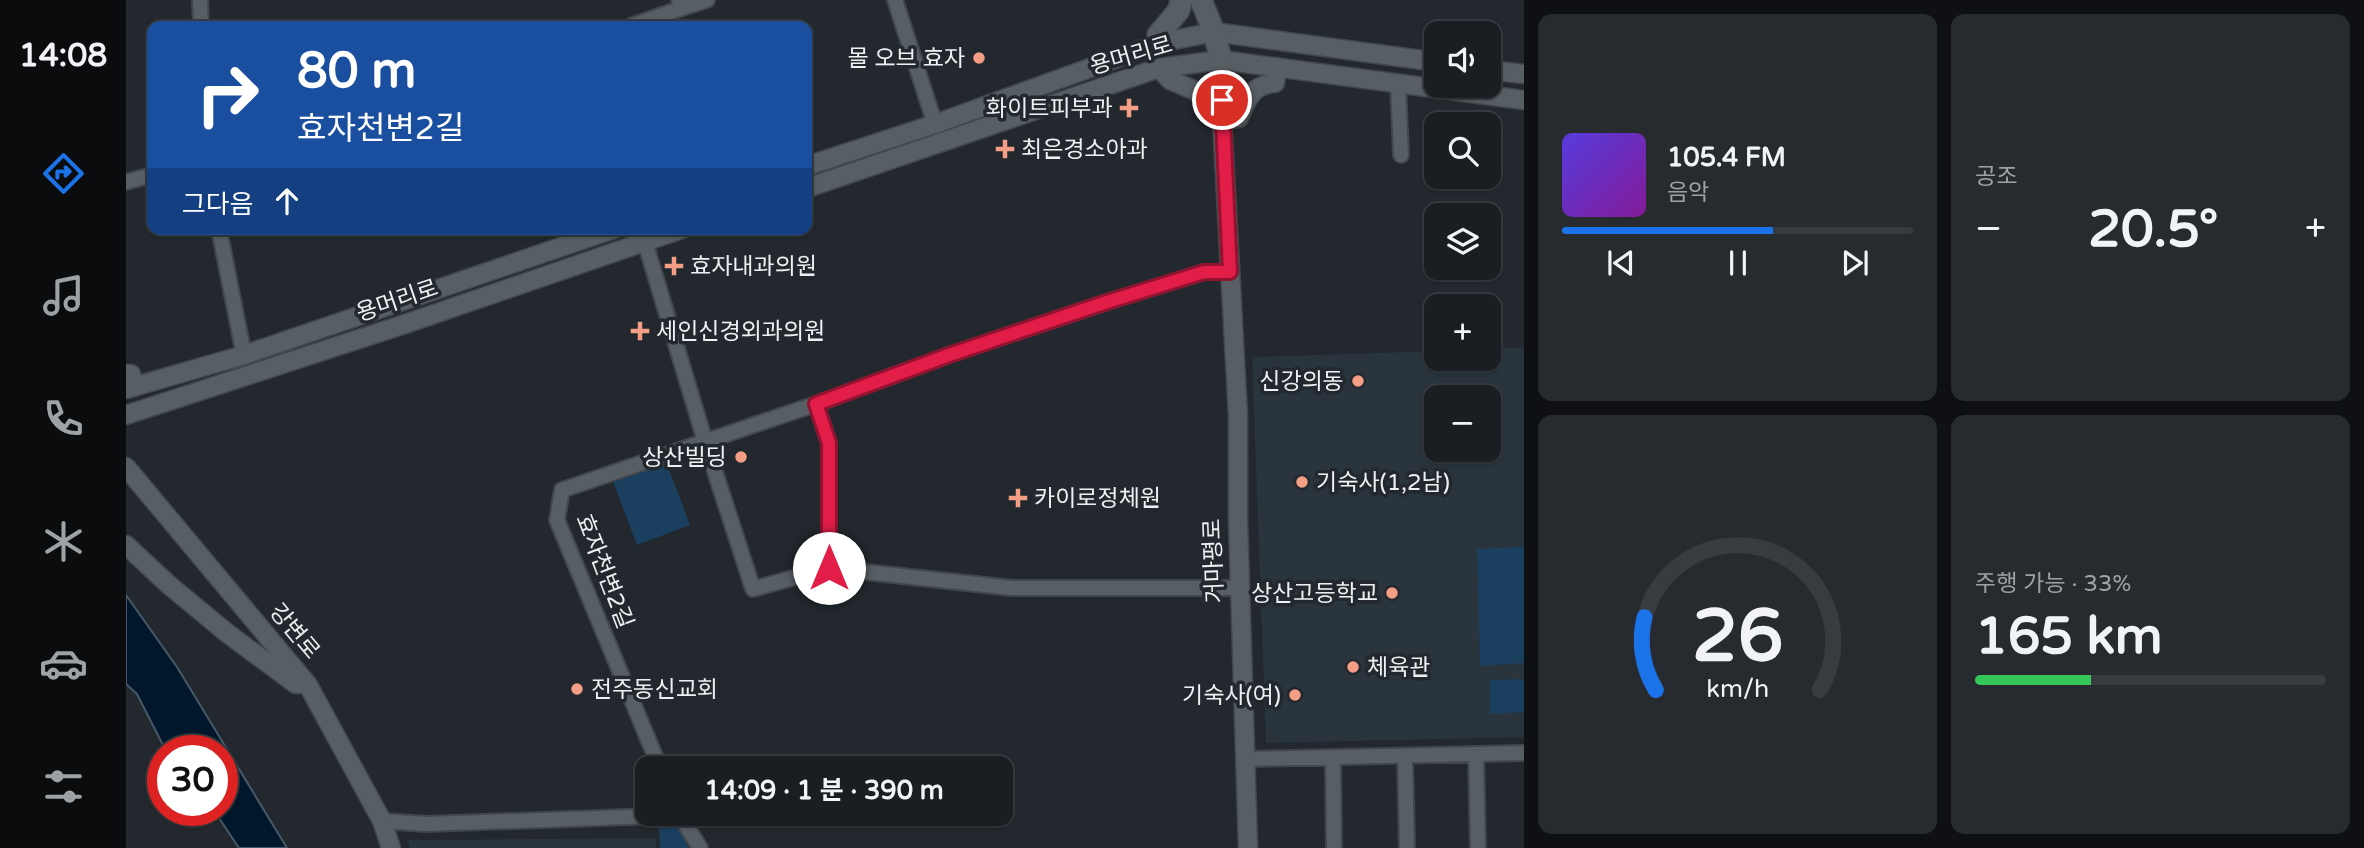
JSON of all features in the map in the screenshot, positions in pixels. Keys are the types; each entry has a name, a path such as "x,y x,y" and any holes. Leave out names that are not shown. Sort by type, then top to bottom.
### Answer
{"main road":[{"path":"1159,43 1158,35 1179,9 1181,0"},
{"name":"거마평로","path":"1201,0 1214,32 1221,60"}],"street":[{"path":"200,0 201,21"},
{"path":"642,21 681,4 707,0"},
{"path":"895,0 935,124"},
{"name":"용머리로","path":"812,164 935,124 1159,43 1214,32 1424,60"},
{"name":"용머리로","path":"812,186 1159,68 1221,60 1524,100"},
{"name":"거마평로","path":"1221,60 1238,416 1248,848"},
{"path":"1159,68 1170,80 1196,91 1222,120 1239,118 1248,97 1264,83 1275,83 1277,67"},
{"path":"1501,71 1524,74"},
{"path":"1398,83 1401,155"},
{"path":"126,183 147,177"},
{"path":"220,235 244,355"},
{"name":"용머리로","path":"129,383 244,355 596,235"},
{"path":"646,235 705,441 753,589 829,568 1012,588 1240,588"},
{"name":"용머리로","path":"126,415 402,325 646,235"},
{"name":"효자천변2길","path":"655,756 557,520 562,490 816,404 949,355 1204,272 1230,272"},
{"path":"816,404 829,443 829,568"},
{"name":"강변로","path":"126,467 308,685 382,821 391,848"},
{"path":"126,545 227,633 296,684 308,685"},
{"path":"1245,760 1524,753"},
{"path":"1476,754 1478,848"},
{"path":"1405,756 1407,848"},
{"path":"1333,758 1334,848"},
{"path":"382,821 426,824 635,817"},
{"path":"686,826 700,848"}],"shaded area":[{"name":"상산고등학교","path":"1524,347 1524,737 1266,743 1252,357 1424,351 1424,371 1501,371 1501,348"},
{"path":"665,459 690,525 637,545 612,479"},
{"path":"1524,547 1524,663 1480,666 1477,549"},
{"path":"126,595 177,667 218,735 158,735 137,694 126,684"},
{"path":"1524,679 1524,712 1490,714 1490,680"},
{"path":"238,767 287,848 239,848 225,826 238,826"},
{"path":"659,826 677,826 689,848 660,848"},
{"path":"656,838 656,848 410,848 408,840"}],"place":[{"name":"몰 오브 효자","path":"979,58"},
{"name":"화이트피부과","path":"1129,108"},
{"name":"최은경소아과","path":"1005,149"},
{"name":"효자내과의원","path":"674,266"},
{"name":"세인신경외과의원","path":"640,331"},
{"name":"신강의동","path":"1358,381"},
{"name":"상산빌딩","path":"741,457"},
{"name":"기숙사(1,2남)","path":"1302,482"},
{"name":"카이로정체원","path":"1018,498"},
{"name":"상산고등학교","path":"1392,593"},
{"name":"체육관","path":"1353,667"},
{"name":"전주동신교회","path":"577,689"},
{"name":"기숙사(여)","path":"1295,695"}],"route":[{"path":"829,568 829,443 816,404 949,355 1107,302 1204,272 1230,272 1222,100"}]}
